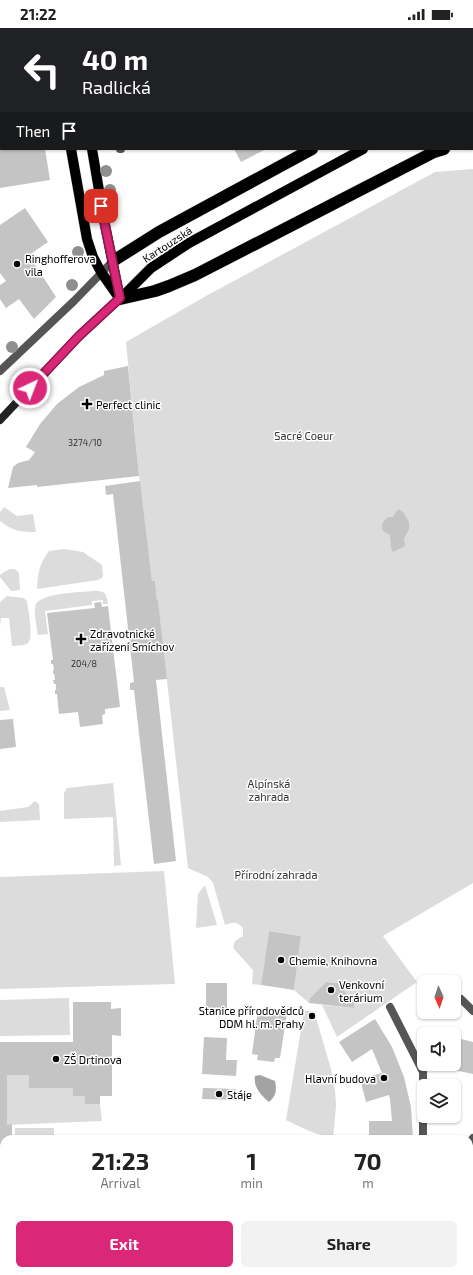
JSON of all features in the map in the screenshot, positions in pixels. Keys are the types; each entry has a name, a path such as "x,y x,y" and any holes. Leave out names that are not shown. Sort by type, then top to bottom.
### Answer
{"highway":[{"path":"112,260 159,232 310,150"},
{"path":"120,298 155,291 195,275 434,152 441,150"}],"main road":[{"path":"71,150 87,238 93,257 101,272 120,298"},
{"path":"92,150 104,220 120,298"},
{"name":"Kartouzská","path":"0,420 79,336 151,268 203,236 361,150"}],"lane":[{"path":"0,371 74,301 112,260"},
{"path":"461,999 473,1011"},
{"path":"390,1008 423,1072 423,1135"}],"green space":[{"name":"Sacré Coeur","path":"473,169 473,883 383,936 417,982 337,1037 322,1005 354,1008 354,1003 338,983 326,982 310,998 309,1003 294,990 301,936 269,931 261,985 252,984 253,970 233,948 235,941 243,936 243,928 239,924 235,923 225,925 213,883 208,877 188,868 158,601 155,581 152,581 139,476 126,342 206,296 435,172"},
{"path":"4,507 17,516 33,514 36,532 17,530 0,521 0,512"},
{"path":"64,549 83,552 102,565 102,578 98,580 37,589 40,569 43,560 49,551"},
{"path":"10,569 15,569 19,573 20,590 11,591 0,577 0,575"},
{"path":"100,591 104,593 108,604 103,604 103,600 92,601 92,605 45,611 48,634 38,635 35,607 40,600 54,595"},
{"path":"7,596 24,598 27,601 31,635 27,644 12,646 9,618 1,618 0,627 0,602"},
{"path":"0,687 4,687 10,710 0,711"},
{"path":"113,783 121,865 114,866 113,817 64,819 64,793 67,788"},
{"path":"35,801 39,804 40,820 0,822 0,811 28,807"},
{"path":"164,871 175,984 0,989 0,877"},
{"path":"205,885 217,925 196,928 198,894"},
{"path":"69,998 70,1035 0,1036 0,1000"},
{"path":"304,1011 314,1011 331,1069 335,1090 336,1106 333,1135 321,1135 286,1120"},
{"path":"7,1075 29,1075 29,1088 73,1088 73,1096 85,1096 85,1104 100,1104 102,1121 7,1125"},
{"path":"15,1128 54,1128 54,1135 15,1135"}],"shaded area":[{"path":"260,1075 275,1081 275,1093 269,1102 261,1094 255,1084 255,1076"}],"building":[{"path":"0,150 45,150 50,180 0,188"},
{"path":"235,150 264,150 241,162"},
{"name":"Ringhofferova vila","path":"25,208 48,242 29,255 56,297 34,319 19,299 6,308 0,299 0,285 6,281 0,273 0,225"},
{"path":"128,366 139,476 37,487 37,485 8,488 13,467 18,463 29,460 33,455 35,452 26,447 40,424 57,404 79,387 104,375 104,371"},
{"path":"140,481 152,581 155,581 158,600 167,679 156,680 176,861 154,864 134,690 130,690 130,683 134,682 113,494 106,495 105,486"},
{"path":"398,509 403,512 409,522 409,529 404,539 405,546 393,552 391,548 390,535 383,531 382,526 383,522 388,517 393,517"},
{"path":"101,602 102,607 108,606 120,707 105,709 105,714 102,715 103,724 80,727 78,712 59,714 57,694 55,694 56,684 54,684 53,680 55,680 54,673 53,674 54,670 53,664 51,664 51,660 53,660 47,613 95,608 94,603"},
{"path":"13,719 16,747 0,749 0,720"},
{"name":"Chemie, Knihovna","path":"269,931 301,936 294,990 261,985"},
{"name":"Venkovní terárium","path":"326,982 338,983 354,1003 354,1008 309,1003 310,998"},
{"path":"206,983 227,983 227,1013 206,1013"},
{"name":"ZŠ Drtinova","path":"73,1002 111,1002 111,1009 121,1008 121,1036 112,1035 112,1096 100,1096 100,1104 85,1104 85,1096 73,1096 73,1088 29,1088 29,1075 7,1075 7,1125 12,1124 12,1135 0,1135 0,1042 73,1042"},
{"path":"258,1009 287,1013 280,1058 275,1058 274,1062 257,1060 258,1055 252,1054"},
{"name":"Hlavní budova","path":"375,1019 392,1047 404,1077 411,1107 413,1135 369,1135 369,1121 392,1121 390,1099 389,1095 366,1102 360,1079 382,1073 372,1049 352,1062 339,1042"},
{"path":"204,1037 227,1038 226,1060 237,1060 236,1076 202,1074"},
{"path":"461,1039 473,1042 473,1074 459,1071 461,1071"},
{"name":"Stáje","path":"203,1088 236,1089 236,1100 202,1099"}],"place":[{"name":"Ringhofferova vila","path":"17,264"},
{"name":"Perfect clinic","path":"87,404"},
{"name":"Zdravotnické zařízení Smíchov","path":"81,639"},
{"name":"Chemie, Knihovna","path":"281,960"},
{"name":"Venkovní terárium","path":"331,990"},
{"name":"Stanice přírodovědců DDM hl. m. Prahy","path":"312,1016"},
{"name":"ZŠ Drtinova","path":"56,1059"},
{"name":"Hlavní budova","path":"384,1078"},
{"name":"Stáje","path":"219,1094"}],"route":[{"path":"30,388 79,336 120,298 101,206"}],"park label":[{"name":"Alpínská zahrada","path":"269,789"},
{"name":"Přírodní zahrada","path":"276,874"}]}
